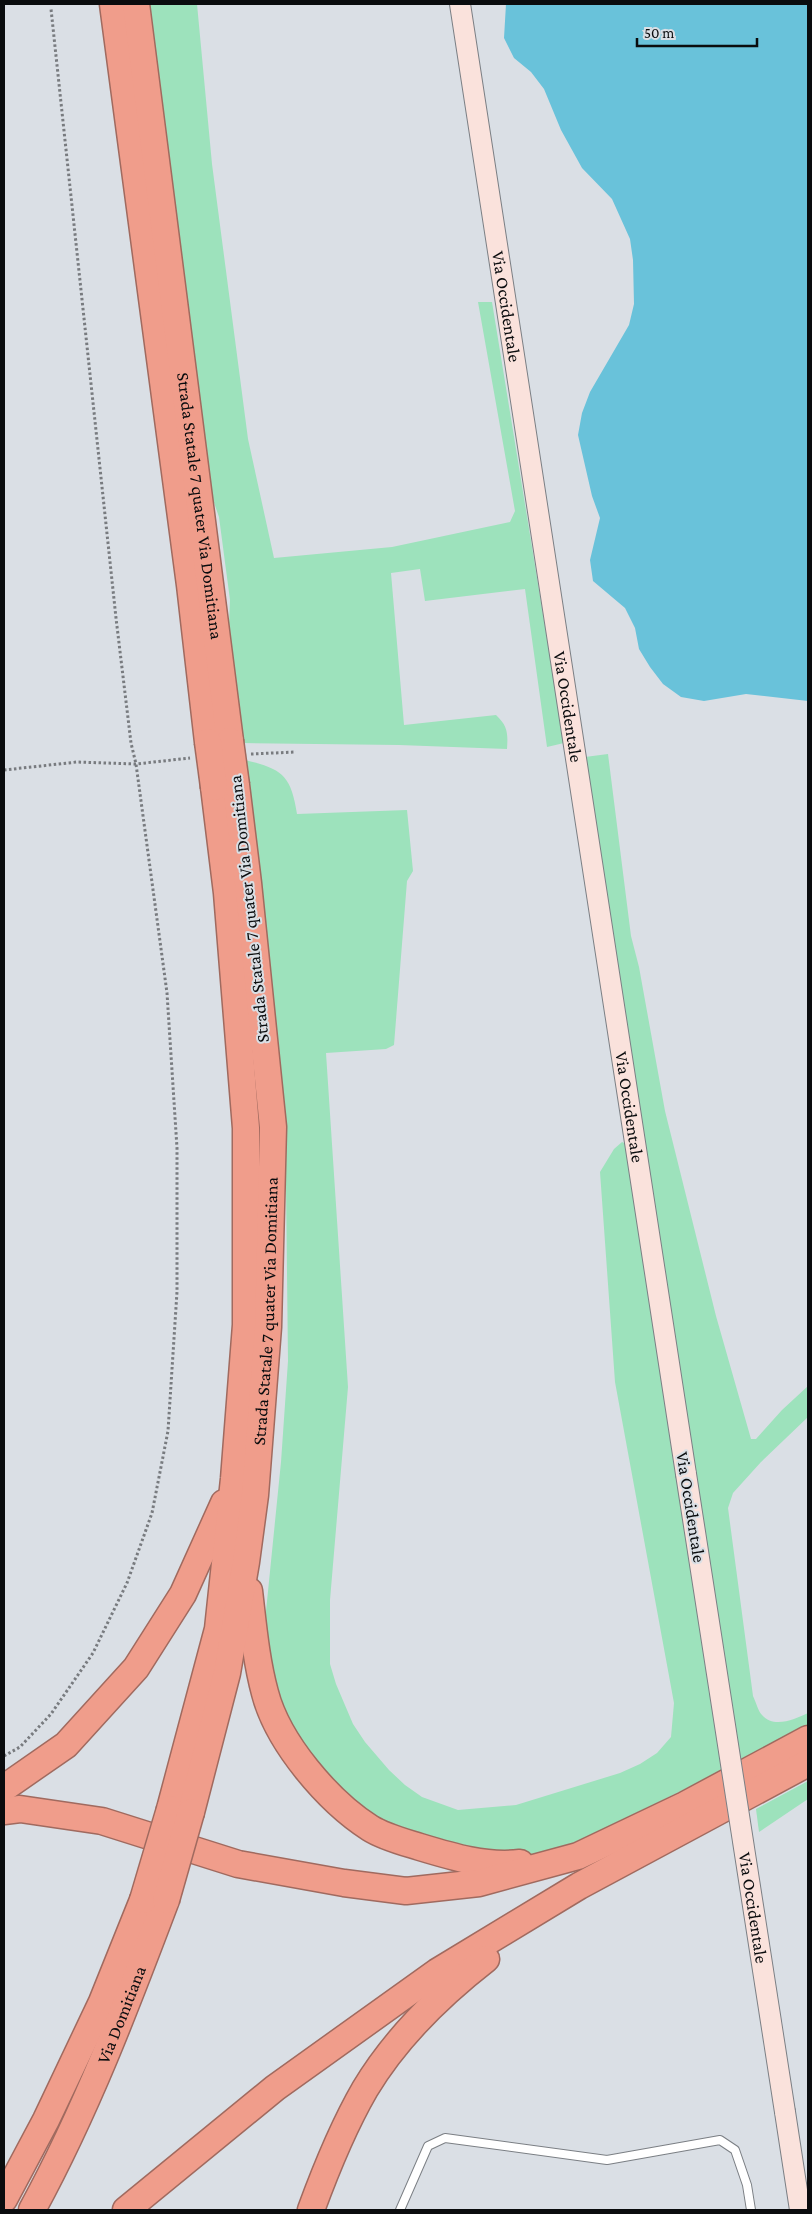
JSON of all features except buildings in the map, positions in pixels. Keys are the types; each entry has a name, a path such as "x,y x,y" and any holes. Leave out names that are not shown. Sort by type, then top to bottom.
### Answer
{"highway":[{"name":"Strada Statale 7 quater Via Domitiana","path":"113,4 190,585 219,742"},
{"name":"Strada Statale 7 quater Via Domitiana","path":"136,4 219,742 225,786 248,883 273,1126 268,1327 256,1495 227,1673 181,1810"},
{"name":"Strada Statale 7 quater Via Domitiana","path":"181,1810 218,1629 234,1479 246,1325 246,1128 227,893 225,786"},
{"path":"4,1788 66,1745 136,1668 183,1594 234,1479"},
{"path":"246,1562 254,1634 265,1694 283,1735 304,1765 336,1803 372,1829 453,1858 500,1865 578,1856"},
{"path":"4,1811 20,1809 102,1821 238,1864 344,1883 406,1891 479,1883 578,1856 685,1805 808,1739"},
{"path":"126,2210 275,2088 437,1972 579,1886 808,1764"},
{"name":"Via Domitiana","path":"32,2210 113,2040 181,1810"},
{"path":"311,2210 326,2169 366,2088 400,2042 449,1988 579,1886"},
{"name":"Via Domitiana","path":"4,2200 46,2120 102,2002 155,1900"}],"street":[{"name":"Via Occidentale","path":"460,4 800,2210"}],"lane":[{"path":"400,2210 428,2146 445,2138 606,2160 720,2140 735,2150 747,2185 751,2210"}],"path":[{"path":"4,1756 20,1747 51,1714 93,1653 127,1583 152,1513 168,1431 177,1292 177,1148 167,992 136,764 130,743 51,8"},
{"path":"4,770 76,762 136,764"}],"green space":[{"path":"147,4 197,4 212,164 248,439 274,558 392,547 510,522 515,511 478,302 492,302 564,743 547,747 525,589 425,601 420,569 391,573 404,725 496,715 506,730 507,749 399,745 242,743 228,648 230,600 219,517 209,488"},
{"path":"608,754 631,936 639,967 665,1111 716,1316 751,1439 756,1439 782,1410 808,1386 808,1417 761,1462 733,1493 728,1508 753,1696 759,1711 767,1719 785,1722 808,1713 808,1725 679,1792 576,1842 535,1854 478,1856 363,1817 285,1724 264,1631 281,1462 288,1361 286,1185 278,1046 245,760 268,767 283,776 292,790 297,814 407,810 413,871 407,881 394,1045 386,1049 326,1053 348,1387 330,1600 330,1664 336,1684 353,1724 365,1742 389,1770 422,1797 458,1810 516,1805 620,1773 640,1764 657,1753 671,1737 674,1703 615,1382 600,1172 614,1149 622,1142 626,1144 676,1479 696,1478 585,757"},
{"path":"808,1781 808,1799 759,1832 756,1809"}],"water":[{"path":"506,4 808,4 808,701 746,694 704,701 681,697 663,684 650,667 639,649 635,628 625,608 593,581 590,560 600,518 592,496 578,435 582,413 590,392 629,325 634,304 633,260 630,239 612,199 582,168 561,130 544,89 531,72 514,58 504,38"}]}
